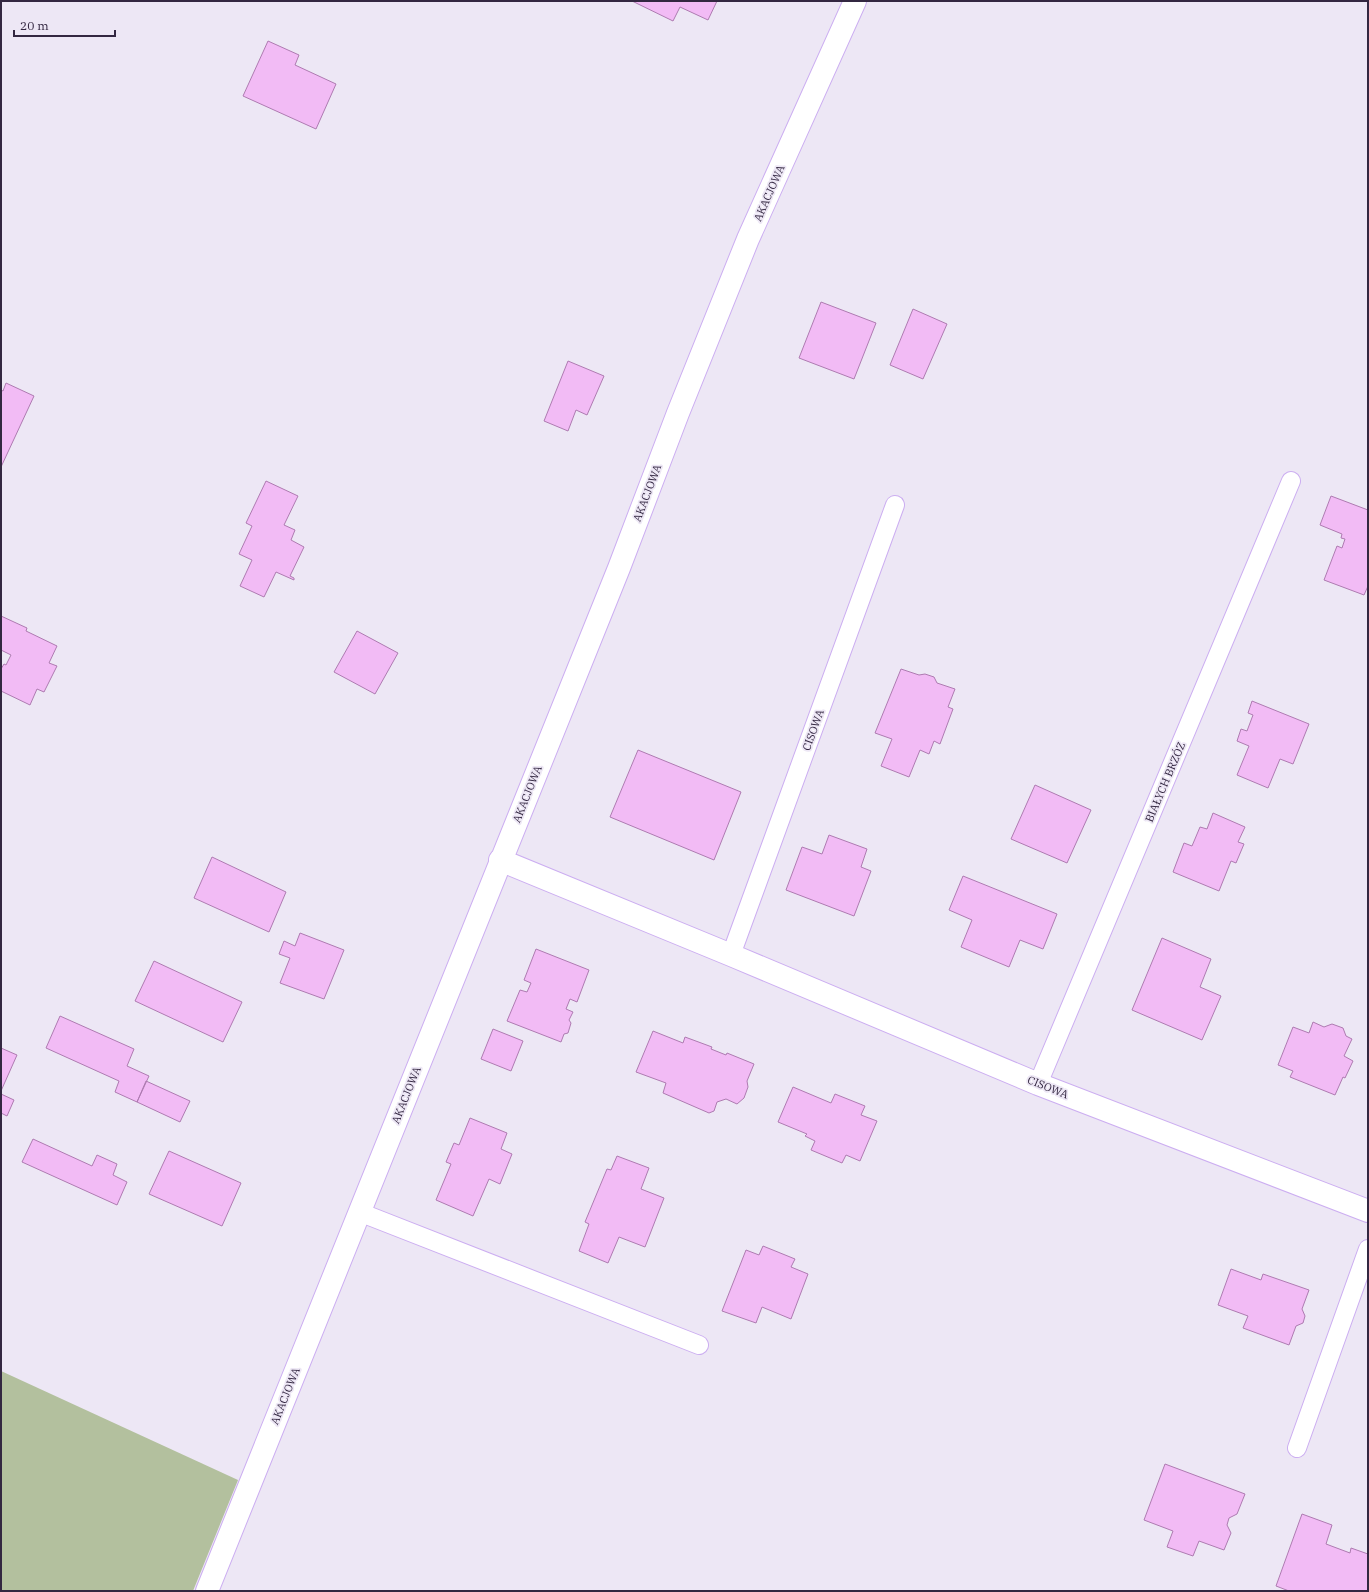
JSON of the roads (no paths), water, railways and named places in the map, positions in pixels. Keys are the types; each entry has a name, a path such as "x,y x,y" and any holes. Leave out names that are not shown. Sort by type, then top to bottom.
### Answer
{"street":[{"name":"AKACJOWA","path":"208,1591 500,860 616,576 678,413 748,239 855,1"},
{"name":"CISOWA","path":"500,860 1038,1084 1368,1211"}],"lane":[{"name":"BIAŁYCH BRZÓZ","path":"1038,1084 1291,481"},
{"name":"CISOWA","path":"731,955 895,505"},
{"path":"359,1212 699,1344"},
{"path":"1297,1448 1368,1249"}]}
